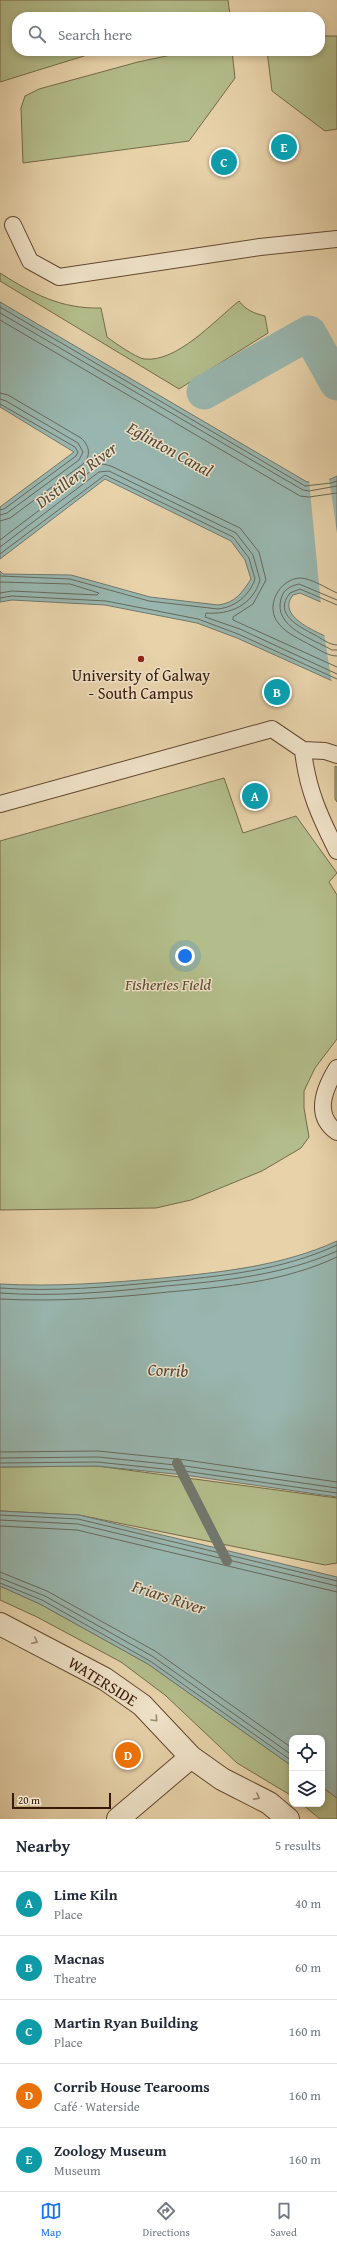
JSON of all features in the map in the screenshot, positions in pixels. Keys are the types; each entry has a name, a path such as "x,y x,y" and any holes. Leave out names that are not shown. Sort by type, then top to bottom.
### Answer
{"street":[{"name":"WATERSIDE","path":"0,1624 105,1679 142,1705 191,1757 222,1779 269,1803 288,1819"},
{"path":"118,1819 191,1757"}],"lane":[{"path":"13,225 30,261 58,277 260,247 337,239"},
{"path":"0,804 272,729 303,750 325,751 337,755"},
{"path":"303,750 306,777 316,808 337,851"},
{"path":"337,1068 325,1089 323,1107 327,1125 337,1132"}],"green space":[{"path":"0,0 228,0 230,12 12,12 12,56 84,56 0,82"},
{"path":"325,36 337,36 337,129 325,131 272,91 268,56 325,56"},
{"path":"166,56 233,56 235,78 189,141 23,163 21,108 25,96 39,89 138,62"},
{"path":"0,273 36,294 48,299 73,306 101,308 107,337 130,353 144,359 157,358 182,347 195,339 239,301 250,311 265,316 268,333 179,389 0,281"},
{"path":"335,766 337,767 337,802 335,799"},
{"name":"Fisheries Field","path":"224,778 243,833 296,816 337,873 329,882 337,895 337,1039 315,1068 304,1091 304,1108 309,1137 301,1148 262,1171 191,1200 156,1208 0,1210 0,841"},
{"path":"97,1466 337,1498 337,1563 325,1565 79,1515 0,1511 0,1467"},
{"path":"0,1586 40,1604 148,1664 289,1764 289,1794 237,1763 165,1695 121,1662 37,1617 0,1600"},
{"path":"325,1789 337,1798 337,1819 320,1819 306,1807 325,1807"}],"water":[{"name":"Eglinton Canal","path":"0,302 307,482 331,479 337,476 337,609 300,593 293,595 289,603 290,611 302,624 337,642 337,683 237,638 197,623 105,605 12,600 0,602 0,571 3,574 71,575 150,597 218,605 234,600 251,579 245,560 231,541 105,479 0,559 0,507 74,452 0,407"},
{"name":"Corrib","path":"337,1241 337,1497 184,1475 97,1466 0,1467 0,1284 82,1284 143,1280 208,1273 252,1267 274,1262 316,1250"},
{"name":"Friars River","path":"0,1511 79,1515 337,1577 337,1798 325,1789 325,1735 289,1735 289,1764 148,1664 40,1604 0,1586"}],"pier":[{"path":"329,478 337,533 337,611 321,605 309,480"},
{"path":"324,633 337,640 337,685 332,684"}],"waterway":[{"name":"Distillery River","path":"204,392 309,333 337,383"},
{"path":"177,1463 227,1561"}],"place":[{"name":"Zoology Museum","path":"284,147"},
{"name":"Martin Ryan Building","path":"224,162"},
{"name":"University of Galway - South Campus","path":"141,659"},
{"name":"Macnas","path":"277,692"},
{"name":"Lime Kiln","path":"255,796"},
{"name":"Corrib House Tearooms","path":"128,1755"}]}
